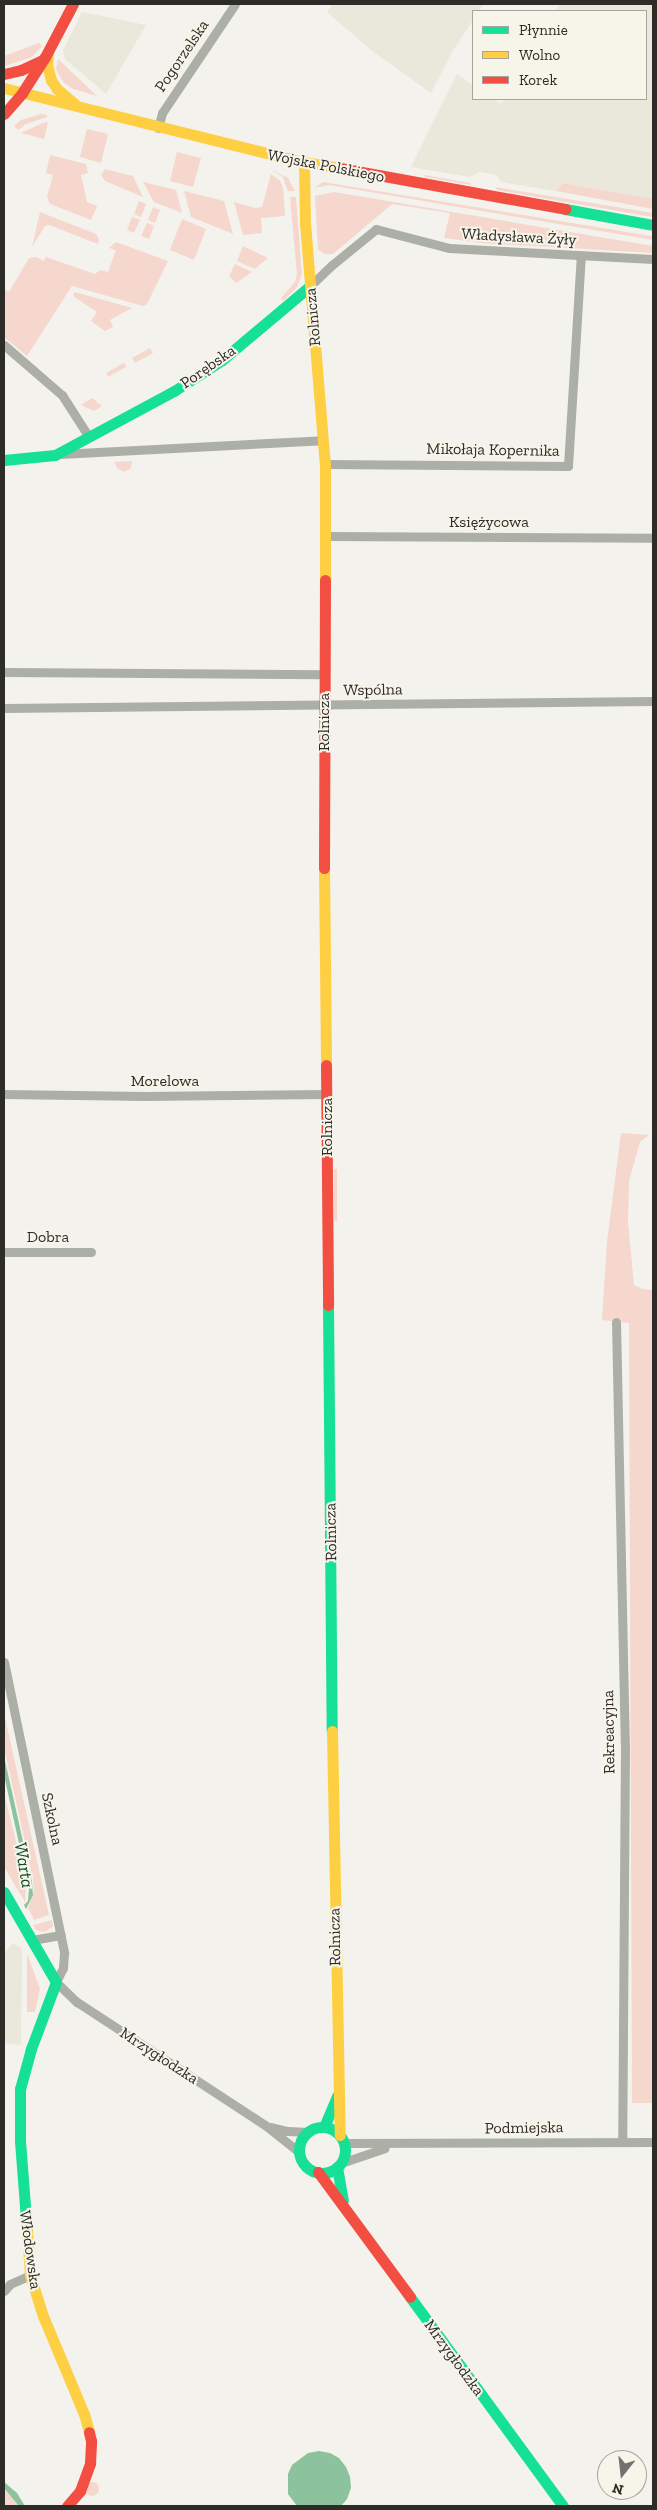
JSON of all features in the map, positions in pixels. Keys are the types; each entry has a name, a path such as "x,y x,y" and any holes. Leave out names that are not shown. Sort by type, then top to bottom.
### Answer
{"street":[{"path":"4,114 22,93 47,54 73,4"},
{"name":"Pogorzelska","path":"158,128 162,114 235,4"},
{"path":"4,74 33,66 47,54"},
{"path":"47,54 47,65 54,85 62,95 81,108"},
{"name":"Wojska Polskiego","path":"4,88 158,128 304,162 653,225"},
{"name":"Rolnicza","path":"304,162 310,286 325,464 324,705 327,1094 338,2092 342,2139"},
{"name":"Porębska","path":"4,460 55,455 174,390 222,360 376,229 386,232"},
{"name":"Władysława Żyły","path":"386,232 448,248 653,259"},
{"name":"Mikołaja Kopernika","path":"325,464 568,466 581,255"},
{"path":"4,345 62,395 89,437"},
{"path":"55,455 323,440"},
{"name":"Księżycowa","path":"325,536 653,538"},
{"path":"4,672 324,674"},
{"name":"Wspólna","path":"4,708 653,701"},
{"name":"Morelowa","path":"4,1094 144,1096 327,1094"},
{"name":"Dobra","path":"4,1252 92,1252"},
{"name":"Rekreacyjna","path":"616,1322 624,1746 622,2142"},
{"name":"Szkolna","path":"4,1662 60,1935 64,1960 56,1982"},
{"path":"4,1892 56,1982"},
{"path":"32,1940 60,1935"},
{"name":"Mrzygłodzka","path":"56,1982 77,2002 265,2125 299,2152"},
{"name":"Włodowska","path":"56,1982 30,2049 20,2090 23,2189 30,2275 40,2307 84,2414 91,2441 90,2463 86,2475 80,2491 67,2506"},
{"name":"Rolnicza","path":"324,2128 338,2092"},
{"name":"Mrzygłodzka","path":"265,2125 288,2131 308,2132"},
{"path":"324,2128 342,2139 345,2150 339,2165 328,2172 318,2172 306,2166 299,2152 300,2144 308,2132 324,2128"},
{"name":"Podmiejska","path":"342,2139 396,2145 653,2142"},
{"name":"Podmiejska","path":"339,2165 396,2145"},
{"name":"Mrzygłodzka","path":"339,2165 346,2210"},
{"name":"Mrzygłodzka","path":"318,2172 563,2506"},
{"path":"4,2291 10,2284 30,2275"}],"shaded area":[{"path":"333,4 484,4 480,10 472,10 472,22 452,52 431,93 371,50 327,12"},
{"path":"560,4 653,4 653,199 563,183 556,191 501,182 496,175 479,172 470,177 411,167 457,74 472,84 472,100 495,100 501,104 504,100 647,100 647,10 556,10"},
{"path":"82,12 146,25 106,94 65,59 63,50"},
{"path":"39,43 42,46 32,57 4,66 4,56"},
{"path":"58,59 97,96 73,89 64,83 56,70"},
{"path":"41,114 47,115 47,117 26,124 18,130 14,126 21,120"},
{"path":"48,122 44,139 21,133 43,123"},
{"path":"87,129 108,134 101,163 80,157"},
{"path":"177,152 201,158 193,187 170,181"},
{"path":"50,155 86,164 88,173 81,175 87,202 97,206 91,220 50,204 47,197 53,175 46,173"},
{"path":"105,169 133,176 143,197 105,181 101,175"},
{"path":"270,169 288,178 295,191 288,191 283,177"},
{"path":"271,174 280,181 283,188 285,216 261,218 262,233 243,235 234,202 255,208 262,207"},
{"path":"424,175 470,183 471,185 425,177"},
{"path":"143,182 176,190 182,213 154,202"},
{"path":"323,182 651,236 653,240 329,185 314,188"},
{"path":"563,183 653,199 653,209 556,191"},
{"path":"495,187 653,213 653,217 497,190"},
{"path":"184,191 224,201 233,234 191,217"},
{"path":"334,192 653,246 653,253 481,243 444,238 450,213 392,204 333,254 324,254 318,249 315,196"},
{"path":"290,197 296,197 302,274 297,287 283,301 281,298 295,282 297,274"},
{"path":"139,201 146,204 141,217 134,214"},
{"path":"153,207 160,210 155,223 148,220"},
{"path":"40,212 96,234 99,239 98,244 49,225 45,226 32,247"},
{"path":"132,217 140,220 134,233 127,230"},
{"path":"182,219 206,229 194,260 170,250"},
{"path":"147,223 154,226 149,239 141,236"},
{"path":"116,242 168,261 147,304 143,306 72,286 27,356 4,337 4,289 9,292 29,258 36,257 44,261 46,257 95,274 100,270 108,272 116,250 109,248"},
{"path":"243,246 268,258 255,269 237,261"},
{"path":"235,264 252,272 236,283 229,276"},
{"path":"75,292 132,308 110,320 113,327 105,331 91,321 97,312 73,296"},
{"path":"150,348 153,353 135,363 132,358"},
{"path":"124,363 126,367 108,377 106,373"},
{"path":"92,398 102,406 94,411 81,405"},
{"path":"132,461 131,468 124,472 117,468 114,462"},
{"path":"621,1133 649,1135 640,1142 629,1181 628,1222 634,1285 642,1289 653,1290 653,2103 632,2103 629,1323 602,1320 607,1242"},
{"path":"334,1169 337,1169 337,1222 334,1220"},
{"path":"4,1713 49,1915 34,1920 28,1908 34,1891 33,1879 4,1747"},
{"path":"4,1793 26,1882 25,1902 4,1867"},
{"path":"52,1920 53,1926 45,1932 36,1930 33,1925"},
{"path":"13,1943 22,1949 21,2045 4,2043 4,1954"},
{"path":"27,1954 40,1989 35,2012 27,2012"},
{"path":"92,2482 97,2484 99,2489 97,2494 92,2496 87,2494 85,2489 87,2484"},
{"path":"4,2488 9,2491 19,2506 4,2506"}],"water":[{"name":"Warta","path":"4,1756 32,1882 33,1895 26,1909 24,1905 28,1901 29,1889 4,1775"},
{"path":"319,2451 330,2453 339,2458 346,2467 350,2477 351,2488 347,2499 341,2506 297,2506 288,2494 288,2474 292,2465 308,2453"},
{"path":"4,2482 17,2493 25,2506 19,2506 4,2488"}],"traffic: fast":[{"path":"565,209 653,225"},
{"path":"4,460 55,455 174,391 222,360 310,286"},
{"path":"328,1305 332,1731"},
{"path":"4,1892 56,1982 31,2049 20,2089 20,2141 27,2231"},
{"path":"324,2127 337,2096"},
{"path":"322,2127 335,2131 341,2137 345,2150 341,2163 335,2169 322,2173 309,2169 303,2163 299,2150 303,2137 309,2131 322,2127"},
{"path":"337,2167 343,2200"},
{"path":"410,2297 563,2506"}],"traffic: slow":[{"path":"48,52 47,65 51,80 57,89 75,104"},
{"path":"4,88 304,162 340,168"},
{"path":"304,162 305,223 325,464 325,580"},
{"path":"324,868 326,1065"},
{"path":"332,1731 340,2135"},
{"path":"27,2231 30,2275 43,2316 84,2414 89,2432"}],"traffic: jam":[{"path":"4,114 22,93 45,57 73,4"},
{"path":"4,74 21,70 42,60"},
{"path":"340,168 565,209"},
{"path":"324,868 325,580"},
{"path":"326,1065 328,1305"},
{"path":"318,2172 410,2297"},
{"path":"67,2506 80,2491 90,2463 91,2441 89,2432"}]}
